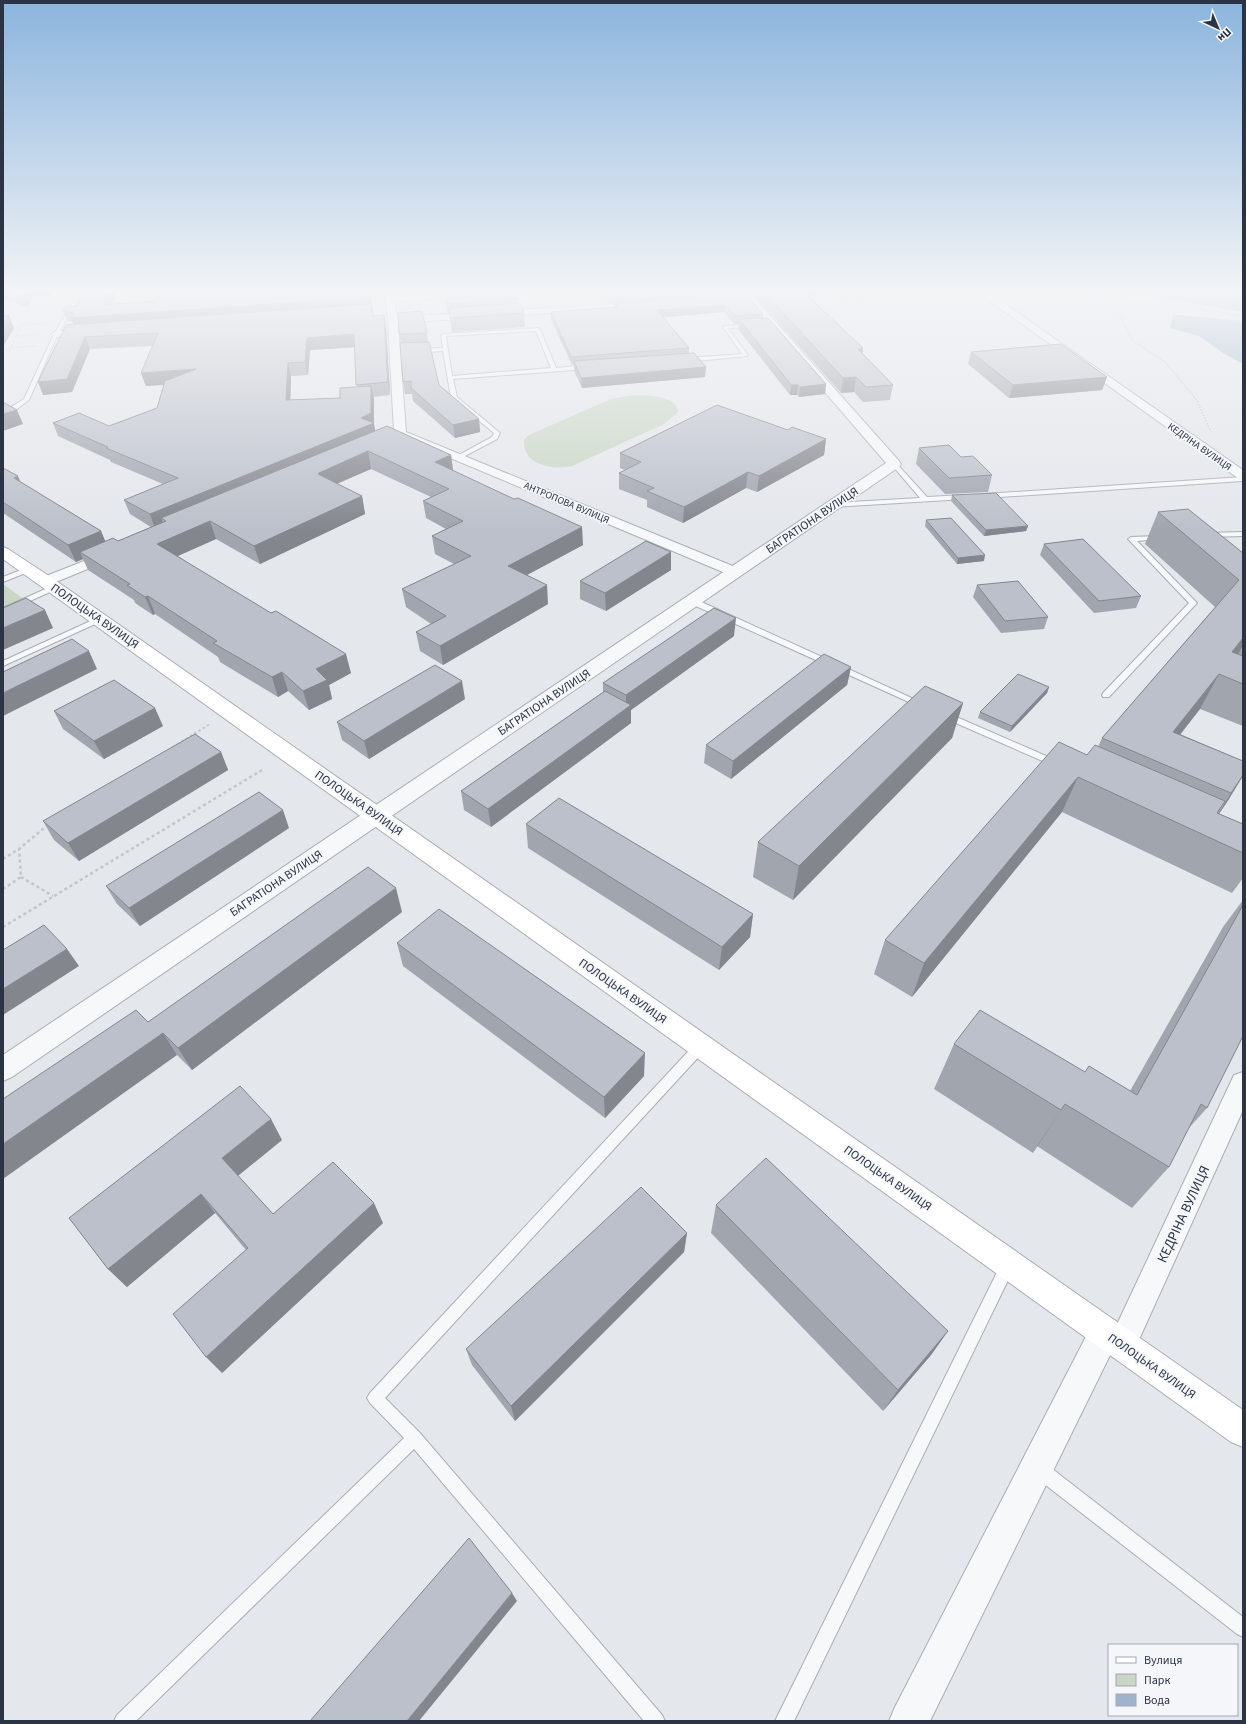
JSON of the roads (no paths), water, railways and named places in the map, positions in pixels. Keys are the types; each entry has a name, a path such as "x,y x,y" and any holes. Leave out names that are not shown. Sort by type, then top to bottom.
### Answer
{"main road":[{"name":"ПОЛОЦЬКА ВУЛИЦЯ","path":"3,552 1243,1430"}],"street":[{"path":"363,448 400,433 399,370"},
{"path":"807,370 894,464"},
{"name":"КЕДРІНА ВУЛИЦЯ","path":"1093,370 1243,478"},
{"name":"АНТРОПОВА ВУЛИЦЯ","path":"400,433 735,572"},
{"name":"БАГРАТІОНА ВУЛИЦЯ","path":"3,1069 894,464"},
{"path":"43,580 120,550"},
{"name":"КЕДРІНА ВУЛИЦЯ","path":"1114,1338 1243,1083"},
{"path":"909,1721 1036,1468 1114,1338"}],"lane":[{"path":"3,414 26,400 39,370"},
{"path":"449,370 454,398 497,433 495,438 459,457"},
{"path":"450,378 548,370"},
{"path":"894,464 925,499"},
{"path":"981,496 1243,478"},
{"path":"833,505 973,496"},
{"path":"1202,536 1243,534"},
{"path":"1106,695 1193,603 1131,540 1170,537"},
{"path":"3,580 43,580"},
{"path":"3,611 43,580"},
{"path":"692,601 1062,767"},
{"path":"3,664 100,620"},
{"path":"656,1721 415,1438 375,1398 702,1046"},
{"path":"784,1721 1009,1264"},
{"path":"123,1721 415,1438"},
{"path":"1036,1468 1243,1628"}]}
